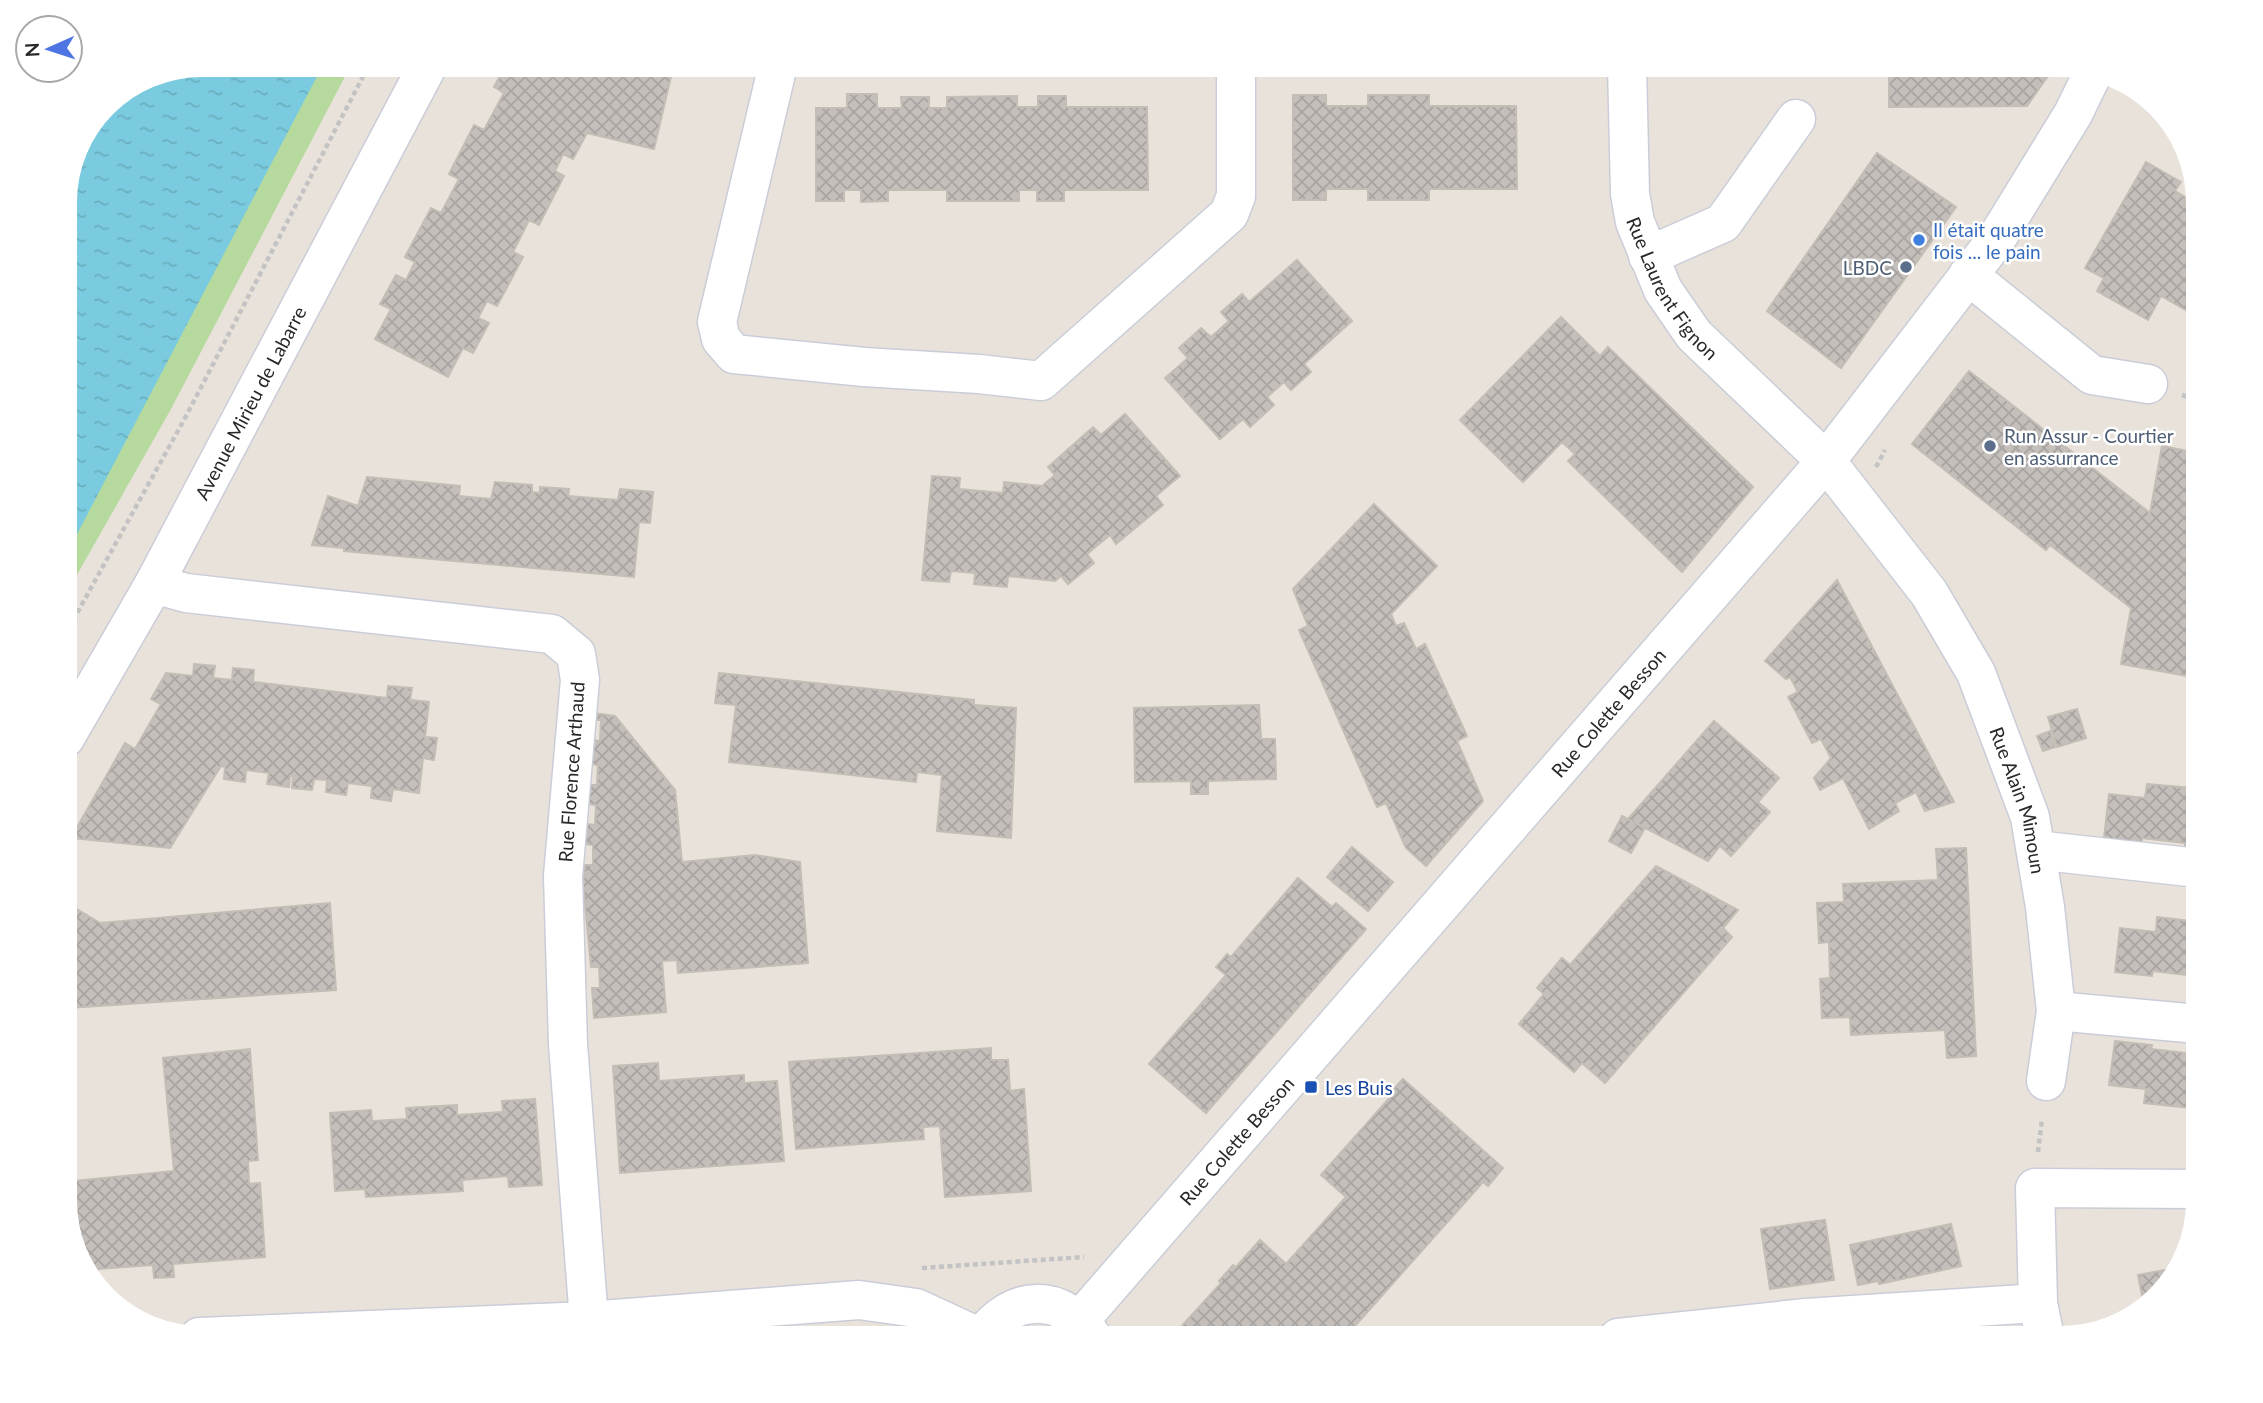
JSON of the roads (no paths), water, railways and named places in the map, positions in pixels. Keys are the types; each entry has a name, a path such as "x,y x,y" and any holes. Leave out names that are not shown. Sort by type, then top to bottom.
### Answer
{"street":[{"name":"Avenue Mirieu de Labarre","path":"77,717 155,583 422,77"},
{"path":"775,77 717,322 721,339 734,354 864,367 979,374 1041,382 1229,214 1236,196 1236,77"},
{"name":"Rue Laurent Fignon","path":"1626,77 1629,194 1635,222 1663,290 1694,335 1826,461"},
{"name":"Rue Colette Besson","path":"1089,1326 1826,461 2002,230 2073,114 2089,80"},
{"path":"1648,256 1723,222 1796,119"},
{"path":"1968,275 2092,375 2148,384"},
{"name":"Rue Alain Mimoun","path":"1826,461 1928,593 1976,673 2030,817 2045,907 2056,1011 2046,1080"},
{"name":"Rue Florence Arthaud","path":"155,583 186,593 552,634 576,654 580,680 563,876 569,1069 589,1321"},
{"path":"2036,850 2186,867"},
{"path":"2056,1011 2186,1023"},
{"path":"1731,1326 1806,1318 2041,1320 2035,1188 2186,1189"},
{"path":"659,1326 859,1300 916,1308 955,1326"},
{"path":"989,1326 1008,1311 1026,1304 1045,1304 1064,1310 1083,1326"},
{"path":"474,1326 589,1321 628,1326"}],"water":[{"path":"202,77 317,77 77,534 77,194 81,170 94,139 114,114 133,98 170,81"}],"place":[{"name":"Il était quatre fois ... le pain","path":"1919,240"},
{"name":"LBDC","path":"1906,267"},
{"name":"Run Assur - Courtier en assurrance","path":"1990,446"},
{"name":"Les Buis","path":"1311,1087"}]}
